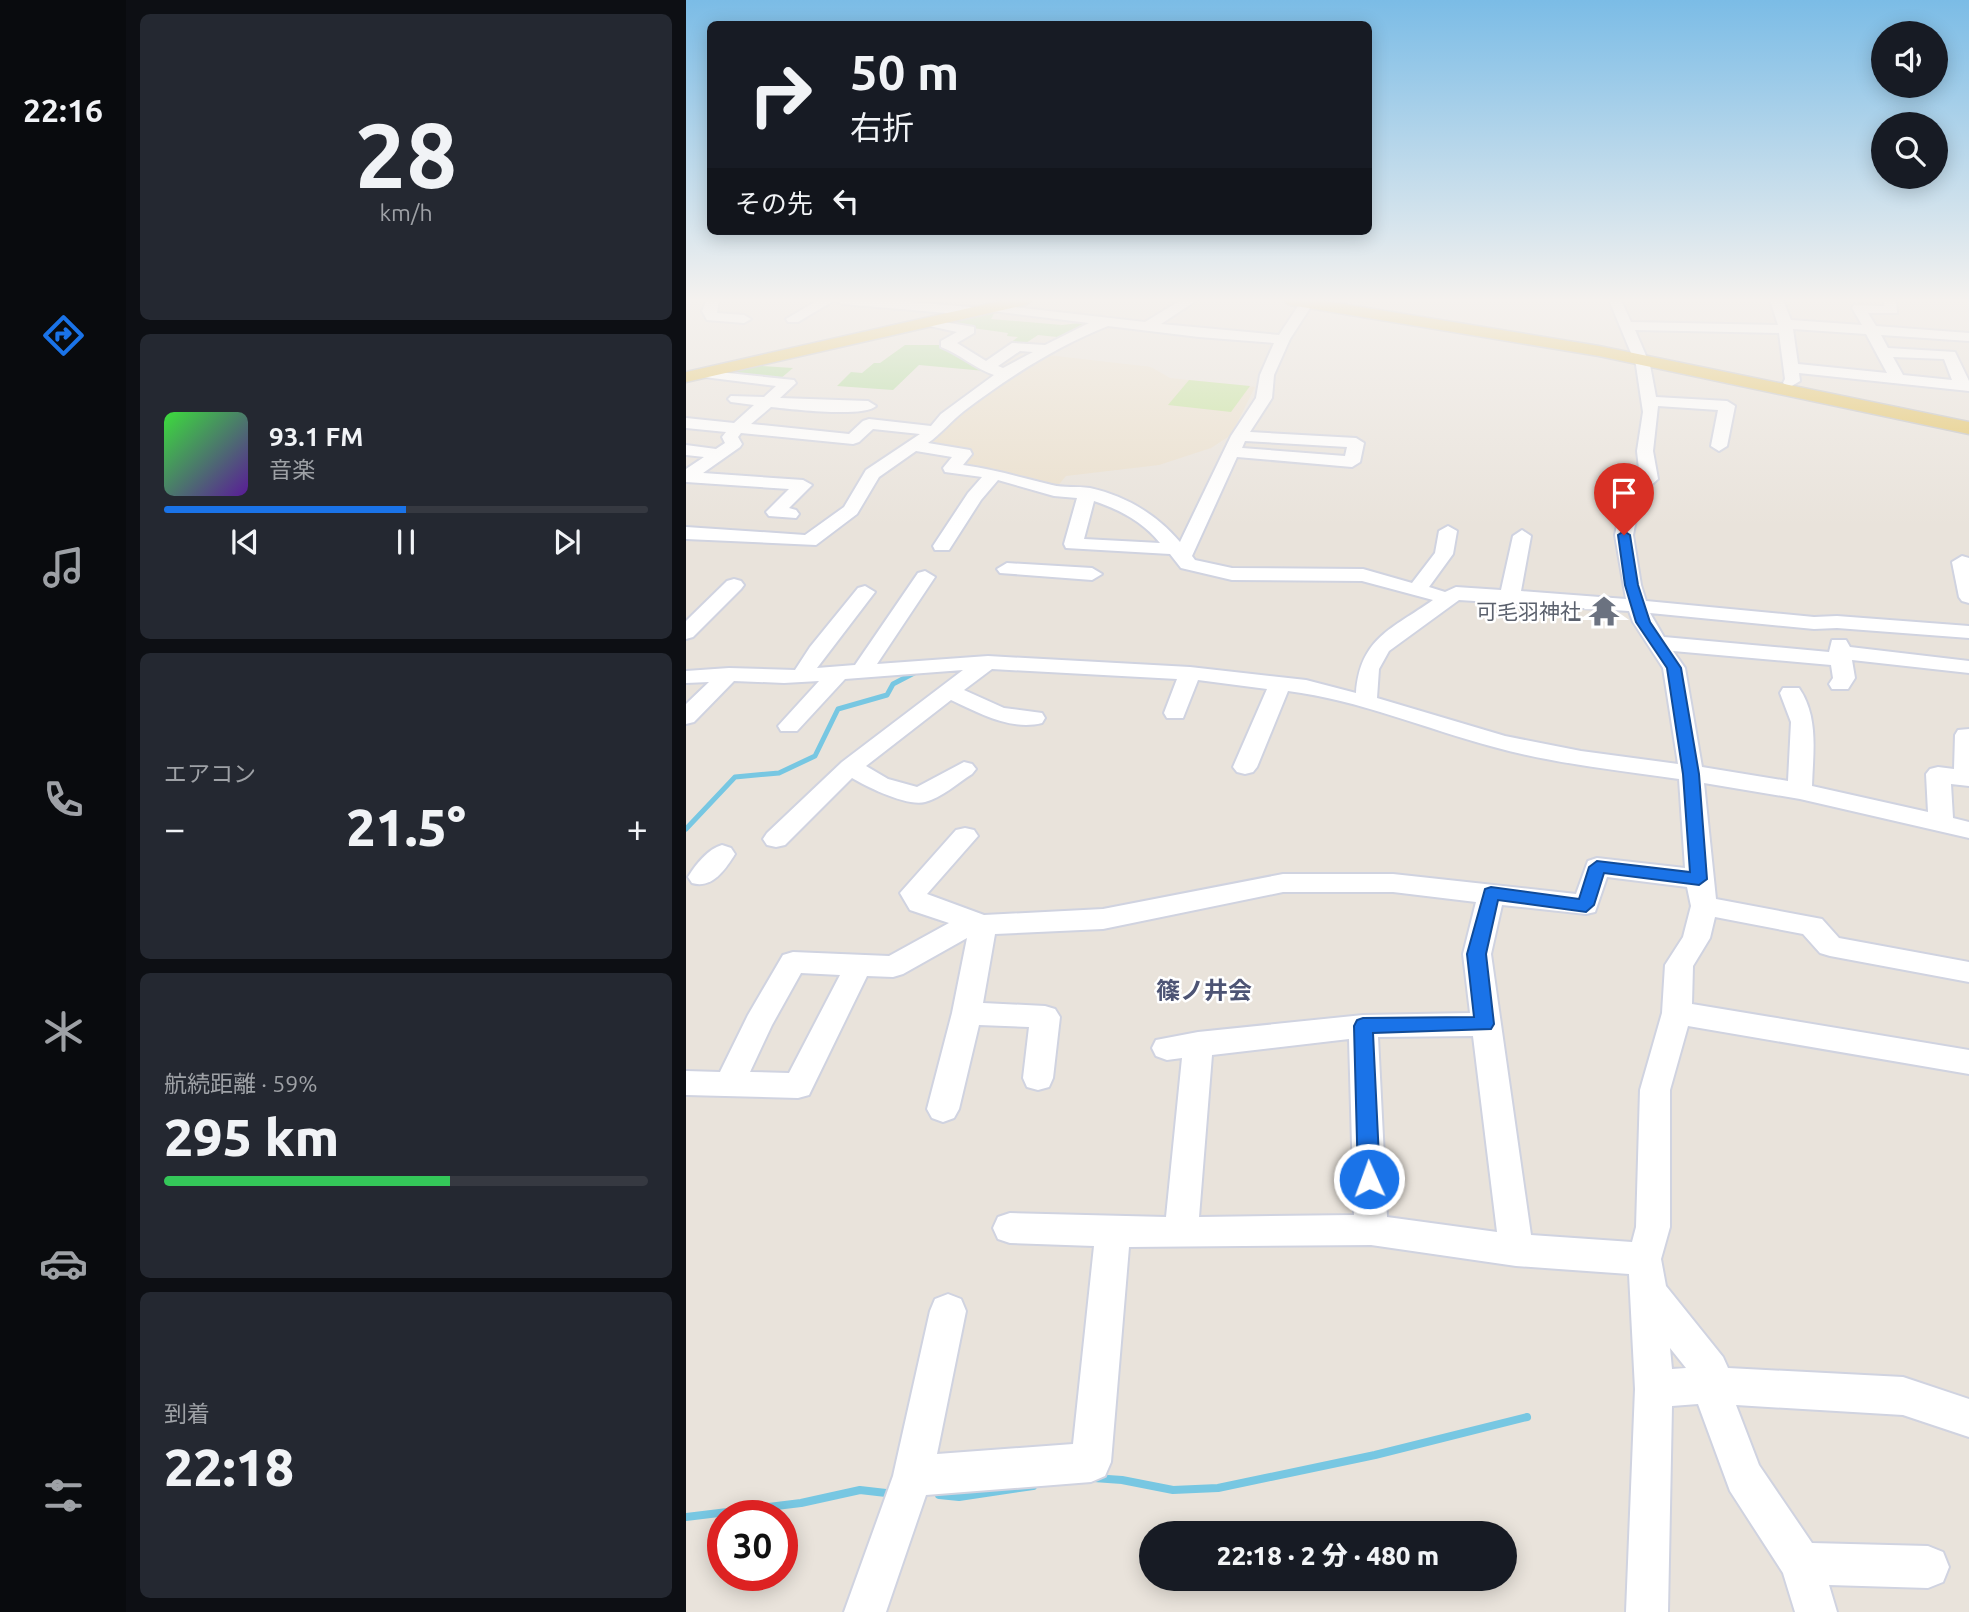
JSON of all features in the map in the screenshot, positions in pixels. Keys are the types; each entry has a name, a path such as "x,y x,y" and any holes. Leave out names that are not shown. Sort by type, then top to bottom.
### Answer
{"main road":[{"path":"1724,375 1969,428"}],"street":[{"path":"688,474 734,444 730,437 736,429 789,383 698,375"},
{"path":"686,533 809,541 850,510 872,474 935,432 947,417 1002,375"},
{"path":"1179,552 1235,444 1264,398 1268,375"},
{"path":"1645,375 1650,401 1645,451 1649,479 1633,492 1624,535 1631,585 1643,622 1674,668 1691,774 1699,879 1704,906 1696,938 1679,965 1677,1013 1655,1090 1653,1227 1646,1276 1654,1389 1647,1612"},
{"path":"1784,387 1793,381 1792,375"},
{"path":"1868,375 1966,386"},
{"path":"736,398 815,406 868,406"},
{"path":"1650,401 1727,406 1719,446"},
{"path":"686,423 853,439 869,424 935,432"},
{"path":"1356,443 1352,463 1235,444 1356,443"},
{"path":"914,446 964,454 951,468 994,474 1054,491 1087,493 1131,508 1157,527 1188,564 1198,568 1232,574 1363,575 1450,599"},
{"path":"686,450 720,454"},
{"path":"688,474 803,485 775,512 790,513"},
{"path":"942,546 974,497 994,474"},
{"path":"1057,572 1073,544 1087,493"},
{"path":"1416,591 1444,554 1448,531"},
{"path":"1510,596 1522,536"},
{"path":"1073,544 1179,552"},
{"path":"1962,562 1969,597"},
{"path":"1007,569 1092,574"},
{"path":"861,672 925,577"},
{"path":"686,633 734,585"},
{"path":"802,676 817,651 865,592"},
{"path":"1366,701 1368,669 1380,648 1456,593 1637,605 1814,623 1837,622 1969,632"},
{"path":"1837,622 1844,678 1840,684"},
{"path":"1658,643 1969,667"},
{"path":"776,839 850,767 988,662"},
{"path":"686,677 729,674 802,676 988,662 1190,673 1306,687 1366,701 1500,741 1581,758 1800,791 1969,830"},
{"path":"1175,713 1190,673"},
{"path":"686,718 729,674"},
{"path":"789,726 838,674"},
{"path":"1245,767 1280,684"},
{"path":"949,691 999,714 1034,719"},
{"path":"1791,693 1802,722 1800,791"},
{"path":"1941,824 1938,774 1966,779 1966,735"},
{"path":"850,767 880,784 920,796 964,769"},
{"path":"965,836 913,893 919,904 983,925"},
{"path":"729,1085 758,1023 793,962 893,967 952,932 983,925 1103,919 1283,883 1393,883 1586,905 1597,867 1699,879"},
{"path":"1491,893 1476,954 1516,1250"},
{"path":"1704,906 1812,926 1830,946 1969,972"},
{"path":"943,1109 967,1013 983,925"},
{"path":"686,1083 798,1086 858,966"},
{"path":"967,1013 1045,1017 1038,1078"},
{"path":"1677,1013 1969,1062"},
{"path":"1181,1233 1183,1046 1363,1026 1484,1024"},
{"path":"1363,1026 1371,1230"},
{"path":"1010,1228 1181,1233 1371,1230 1516,1250 1646,1276 1710,1370 1710,1385 1744,1476 1801,1563 1816,1612"},
{"path":"913,1476 1091,1462 1113,1231"},
{"path":"865,1612 913,1476 948,1311"},
{"path":"1654,1389 1710,1385 1903,1396 1969,1418"},
{"path":"1801,1563 1928,1567"}],"shaded area":[{"path":"1015,375 1165,375 1170,378 1255,387 1231,435 1211,448 1159,465 1066,476 1055,489 951,468 966,455 916,448 968,405"}],"green space":[{"path":"739,375 784,375 780,379"},
{"path":"848,375 908,375 893,390 837,386"},
{"path":"1189,380 1250,386 1231,412 1168,405"}],"waterway":[{"path":"686,829 735,777 779,773 815,756 838,709 887,695 893,684 918,671"},
{"path":"1094,1478 1122,1480 1173,1490 1218,1488 1375,1455 1527,1417"},
{"path":"939,1495 959,1497 1033,1486"},
{"path":"686,1517 801,1503 860,1490 886,1493"}],"place":[{"name":"可毛羽神社","path":"1604,611"}],"district":[{"name":"篠ノ井会","path":"1204,990"}],"route":[{"path":"1369,1179 1363,1026 1484,1024 1476,954 1491,893 1586,905 1597,867 1699,879 1691,774 1674,668 1643,622 1631,585 1624,535"}]}
